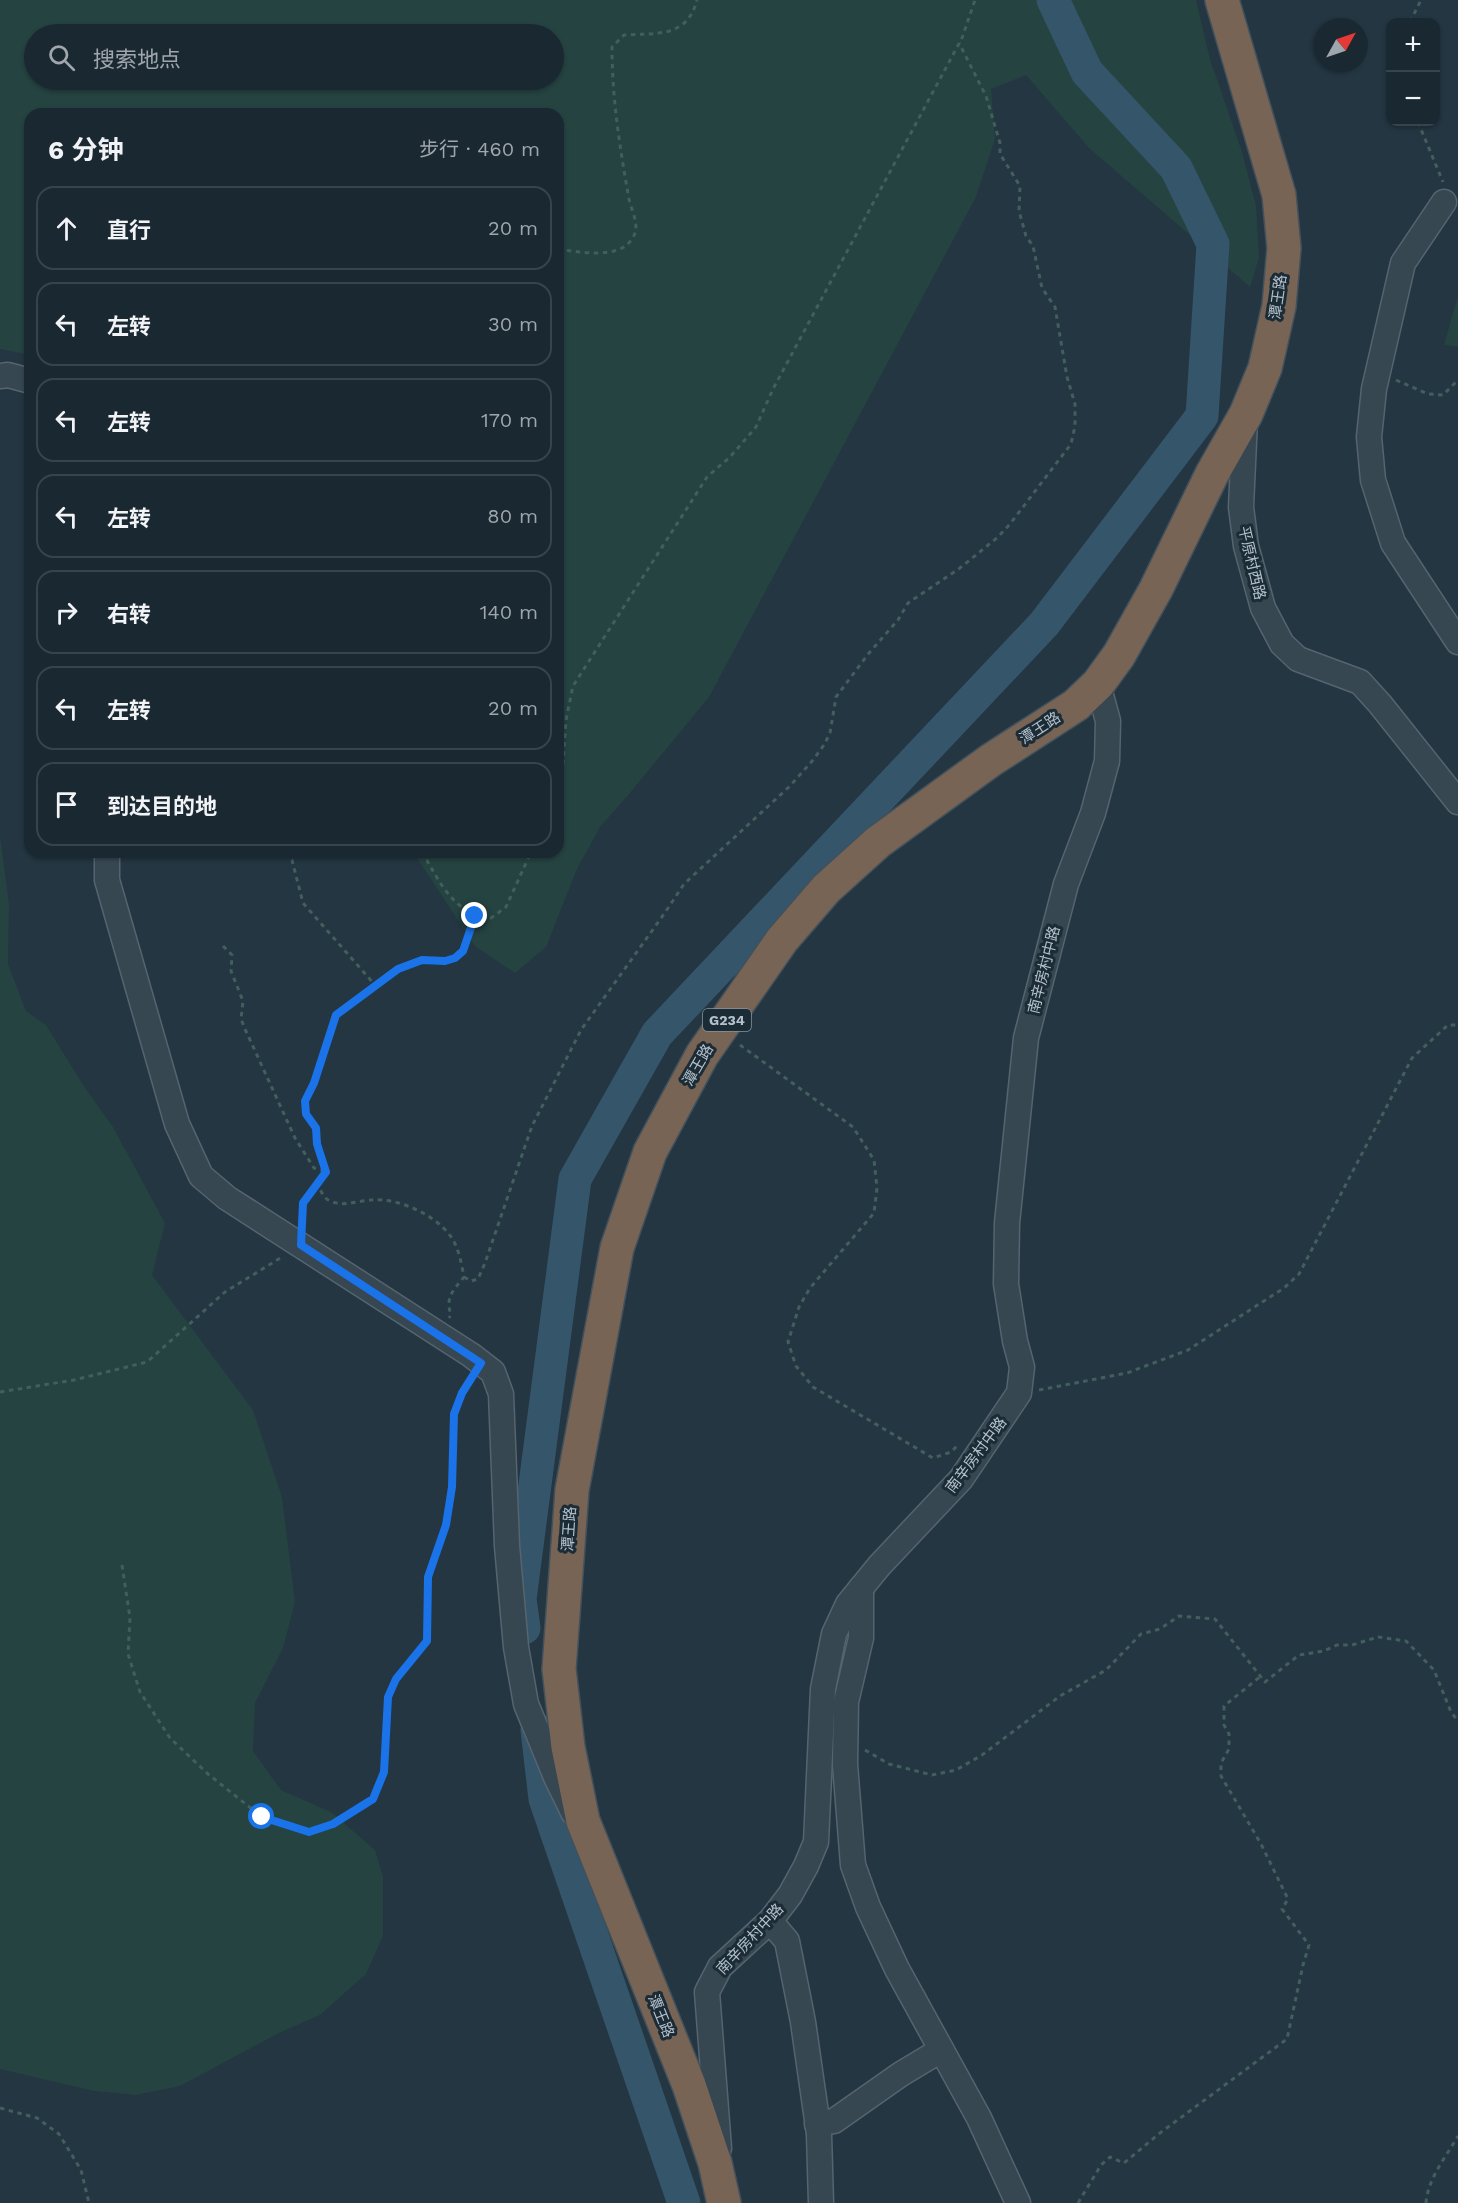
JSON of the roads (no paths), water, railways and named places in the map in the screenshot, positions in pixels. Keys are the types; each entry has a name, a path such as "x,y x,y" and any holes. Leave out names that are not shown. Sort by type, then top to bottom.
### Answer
{"highway":[{"name":"潭王路","path":"724,2202 715,2163 689,2085 583,1821 568,1747 559,1669 572,1490 617,1248 650,1152 702,1055 782,940 826,889 878,842 991,760 1076,705 1098,684 1119,655 1156,589 1212,474 1246,414 1265,368 1279,306 1284,248 1279,195 1222,0"}],"street":[{"path":"1444,194 1404,263 1377,373 1369,437 1373,480 1394,543 1458,642"},
{"path":"0,376 8,375 24,379"},
{"name":"平原村西路","path":"1246,414 1241,507 1246,546 1263,608 1282,644 1298,659 1360,682 1458,802"},
{"name":"南辛房村中路","path":"724,2202 707,1992 720,1967 770,1921 790,1895 816,1842 823,1689 834,1634 849,1604 861,1588 961,1479 1019,1393 1022,1367 1015,1341 1006,1284 1006,1264 1007,1223 1026,1038 1066,884 1093,813 1107,760 1108,721 1098,684"},
{"path":"107,858 107,880 177,1124 201,1176 227,1198 438,1333 492,1372 501,1394 507,1546 516,1647 526,1704 555,1777 603,1874"},
{"path":"861,1588 861,1638 846,1702 845,1764 853,1865 868,1907 897,1969 979,2118 1018,2203"},
{"path":"770,1921 787,1941 803,2022 817,2124 821,2203"},
{"path":"817,2124 834,2121 901,2074 941,2050"}],"waterway":[{"path":"524,1628 520,1599 575,1179 657,1034 1044,624 1202,416 1213,244 1176,168 1087,72 1053,0"},
{"path":"537,1730 545,1799 684,2203"}]}
